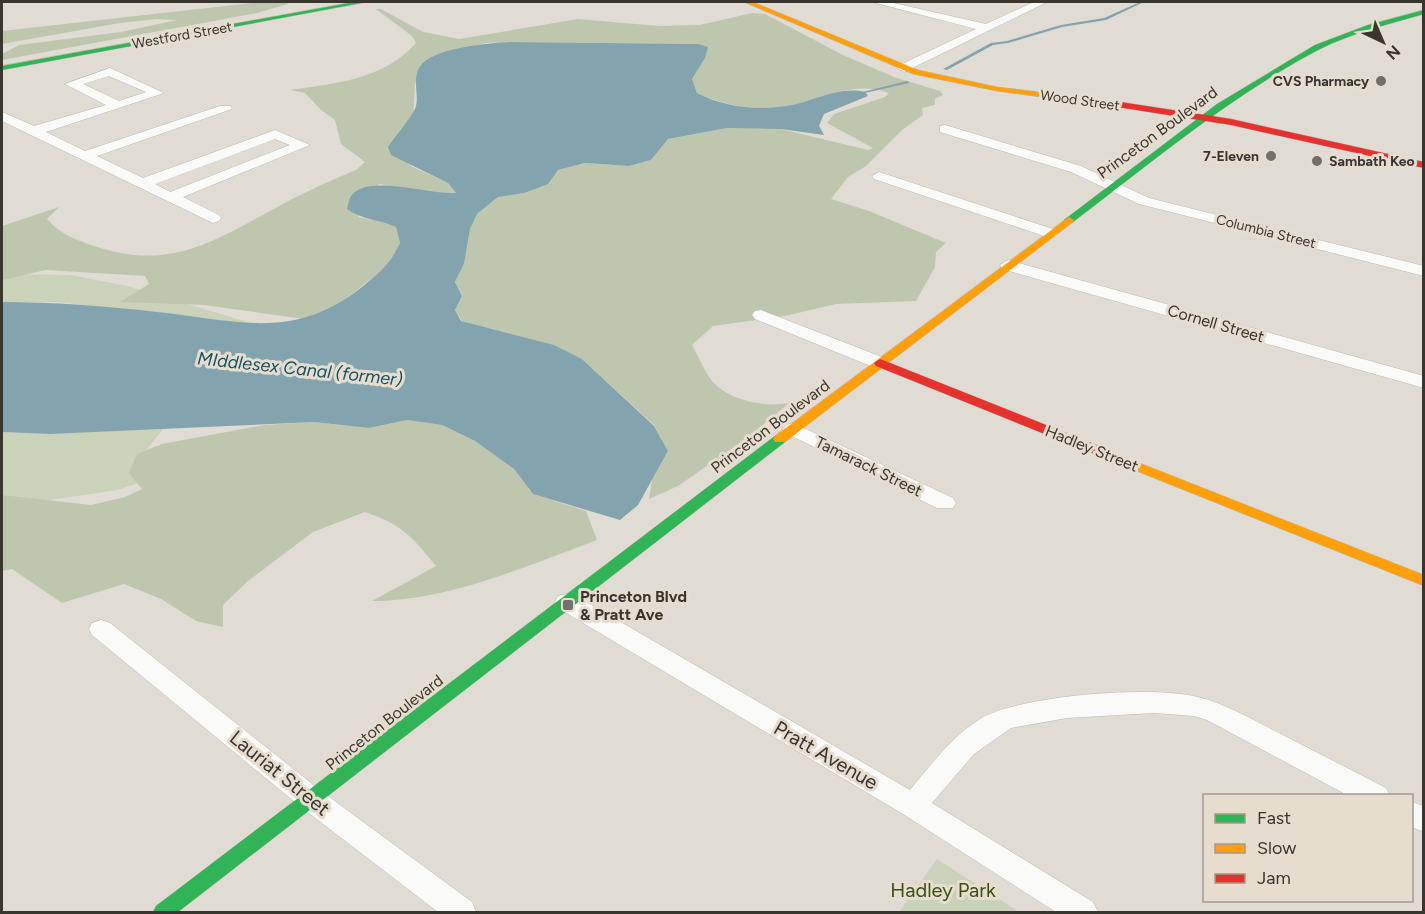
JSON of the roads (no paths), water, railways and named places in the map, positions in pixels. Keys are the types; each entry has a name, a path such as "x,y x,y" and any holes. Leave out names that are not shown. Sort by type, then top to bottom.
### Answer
{"main road":[{"name":"Westford Street","path":"2,68 363,2"},
{"name":"Wood Street","path":"748,2 782,12 880,59 940,78 1203,118 1424,165"},
{"name":"Princeton Boulevard","path":"163,912 1203,118 1270,74 1318,47 1371,27 1424,12"},
{"name":"Hadley Street","path":"880,363 1424,581"}],"street":[{"path":"877,2 987,28"},
{"path":"904,68 1042,2"},
{"path":"34,131 158,93 110,72 71,84 118,105"},
{"path":"84,156 225,108"},
{"path":"2,116 213,219"},
{"name":"Columbia Street","path":"945,129 1076,169 1144,201 1424,271"},
{"path":"141,184 275,135 303,145 170,197"},
{"path":"879,176 1050,233"},
{"name":"Cornell Street","path":"1008,265 1424,382"},
{"name":"Hadley Street","path":"762,315 880,363"},
{"name":"Tamarack Street","path":"793,429 945,503"},
{"name":"Pratt Avenue","path":"567,602 914,806 1082,912"},
{"name":"Lauriat Street","path":"101,629 311,799 461,912"},
{"path":"914,806 951,762 980,735 1002,720 1040,711 1162,704 1193,705 1216,713 1374,794"}],"water":[{"name":"MIddlesex Canal (former)","path":"510,42 698,44 708,47 705,58 692,79 697,93 720,102 743,107 767,108 792,105 846,91 865,92 868,96 824,114 819,126 824,135 781,129 727,128 668,139 651,160 629,166 585,163 558,170 548,184 524,193 498,197 477,214 470,229 464,264 455,282 462,296 455,310 461,321 554,345 582,359 654,426 668,451 638,505 620,520 533,494 514,469 475,441 442,425 407,420 369,428 314,422 51,434 2,432 2,302 99,306 263,323 288,321 312,315 337,304 362,287 384,268 400,243 396,227 347,209 351,196 359,189 384,185 456,193 448,183 391,155 388,147 415,109 416,78 419,68 425,61 447,51 475,45"}],"waterway":[{"path":"945,69 992,44 1007,42 1061,26 1105,19 1142,2"},
{"path":"856,94 907,82"}],"place":[{"name":"CVS Pharmacy","path":"1381,81"},
{"name":"7-Eleven","path":"1271,156"},
{"name":"Sambath Keo","path":"1317,161"},
{"name":"Princeton Blvd & Pratt Ave","path":"568,605"}],"park label":[{"name":"Hadley Park","path":"943,890"}]}
